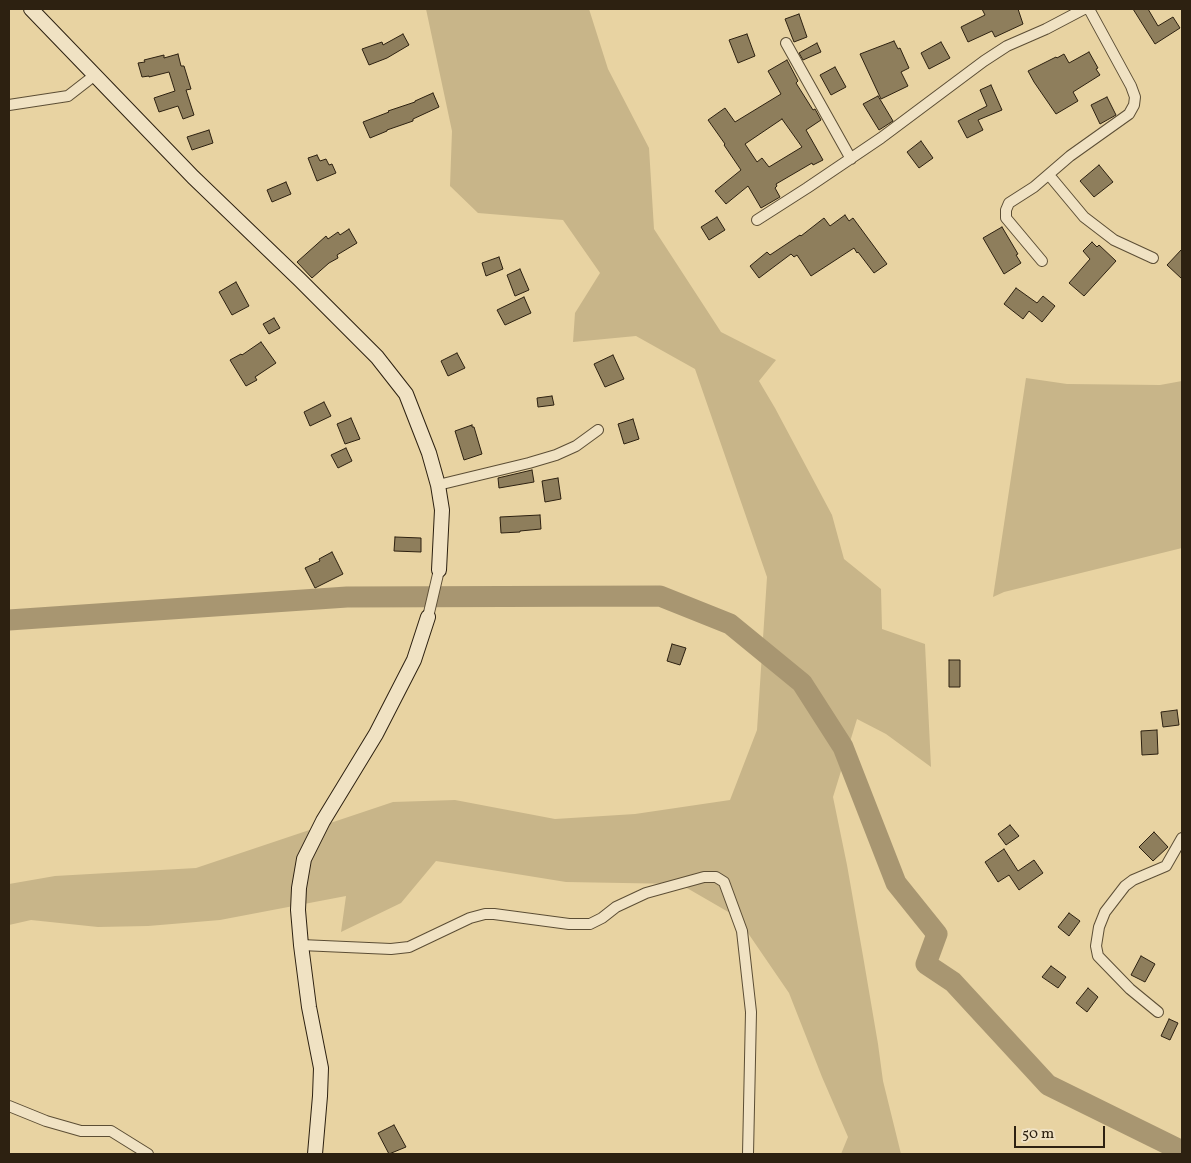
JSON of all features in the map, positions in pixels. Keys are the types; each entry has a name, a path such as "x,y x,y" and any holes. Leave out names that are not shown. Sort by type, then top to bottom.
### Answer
{"street":[{"path":"31,9 192,176 377,357 406,394 429,453 438,485 442,510 439,570 428,617 414,660 376,734 323,821 304,859 299,888 298,910 309,1007 321,1068 315,1154"},
{"path":"757,220 881,138 984,61 1084,9"},
{"path":"1042,261 1006,218 1006,210 1009,203 1034,187 1070,156 1129,114 1134,105 1131,86 1089,9"},
{"path":"786,43 850,159"},
{"path":"9,105 68,96 95,74"},
{"path":"1049,174 1084,217 1114,240 1153,258"},
{"path":"438,485 556,455 576,446 598,430"},
{"path":"1158,1012 1130,989 1098,956 1096,946 1099,927 1105,912 1125,886 1133,880 1166,866 1182,838"},
{"path":"301,945 391,950 409,947 470,918 485,914 569,924 590,924 602,918 616,907 646,893 704,877 716,877 724,882 742,931 751,1012 748,1154"},
{"path":"9,1106 46,1121 81,1131 111,1131 148,1154"}],"shaded area":[{"path":"426,9 589,9 608,69 649,148 654,229 721,332 776,360 759,381 832,515 844,559 881,589 882,629 925,644 931,767 886,734 857,719 833,797 847,865 883,1081 901,1154 841,1154 848,1137 789,993 737,917 680,884 566,882 436,861 401,903 341,932 346,896 220,920 148,926 98,927 31,920 9,925 9,884 55,876 196,868 393,802 455,800 555,819 635,814 730,800 757,730 767,577 695,369 636,336 573,342 575,313 600,273 563,220 478,213 450,186 452,131"},
{"path":"1026,378 1067,384 1160,385 1182,381 1182,548 1004,592 993,597"}],"building":[{"path":"982,9 1018,9 1023,24 995,37 992,31 968,42 961,27 985,15"},
{"path":"1133,9 1148,9 1158,26 1173,17 1180,28 1155,44"},
{"path":"799,14 807,37 794,42 785,19"},
{"path":"403,34 409,45 387,58 369,65 362,49 382,42 383,45"},
{"path":"747,34 755,56 738,63 729,40"},
{"path":"894,41 898,49 900,48 909,68 901,72 908,86 881,99 860,54"},
{"path":"941,42 950,58 929,69 921,53"},
{"path":"817,43 821,52 803,60 799,53"},
{"path":"1089,52 1100,75 1073,92 1078,101 1056,114 1028,71 1064,54 1069,63"},
{"path":"178,54 191,89 186,90 194,115 183,119 178,106 159,112 154,98 175,91 169,72 142,77 138,63 164,55 164,58"},
{"path":"787,60 798,81 796,83 821,120 806,130 823,160 813,165 812,163 776,184 775,188 780,197 761,208 748,186 726,204 715,191 741,170 708,120 725,108 735,122 781,94 768,71","holes":["782,119 802,147 769,167 762,158 757,162 745,144"]},
{"path":"835,67 846,87 831,95 820,75"},
{"path":"991,85 1002,110 978,120 983,130 967,138 958,121 987,106 980,90"},
{"path":"433,93 439,107 413,119 413,121 370,138 363,122"},
{"path":"878,96 893,121 879,130 863,104"},
{"path":"1107,97 1116,115 1100,124 1091,105"},
{"path":"209,130 213,143 192,150 187,137"},
{"path":"921,141 933,158 919,168 907,152"},
{"path":"317,155 320,161 326,159 329,165 332,164 336,173 317,181 308,158"},
{"path":"1099,165 1113,182 1094,197 1080,181"},
{"path":"286,182 291,194 272,202 267,190"},
{"path":"845,215 849,221 853,218 887,264 874,273 854,248 811,276 797,255 794,257 791,254 759,278 750,266 767,252 770,255 801,236 824,218 830,226"},
{"path":"717,217 725,230 709,240 701,227"},
{"path":"1002,227 1018,254 1016,255 1021,263 1004,274 983,238"},
{"path":"349,229 357,243 337,255 338,258 329,263 312,278 297,262 326,236 328,239 338,232 340,235"},
{"path":"1092,242 1097,247 1099,245 1116,261 1084,296 1069,283 1090,259 1083,251"},
{"path":"1182,249 1182,279 1167,265"},
{"path":"499,257 503,269 486,276 482,263"},
{"path":"520,269 529,290 515,296 507,275"},
{"path":"236,282 249,306 232,315 219,292"},
{"path":"1016,288 1037,303 1043,296 1055,306 1042,322 1029,311 1023,319 1004,304"},
{"path":"524,297 531,313 505,325 497,310"},
{"path":"274,318 280,328 269,334 263,324"},
{"path":"261,342 276,363 255,377 257,380 246,386 230,360 242,355"},
{"path":"457,353 465,368 448,376 441,361"},
{"path":"613,355 624,379 605,387 594,364"},
{"path":"552,396 554,405 538,407 537,398"},
{"path":"324,402 331,416 310,426 304,412"},
{"path":"351,418 360,439 345,444 337,424"},
{"path":"633,419 639,439 624,444 618,424"},
{"path":"472,425 482,454 464,460 455,431"},
{"path":"346,448 352,461 338,468 331,455"},
{"path":"532,470 534,482 499,488 498,478"},
{"path":"558,478 561,499 545,502 542,481"},
{"path":"540,515 541,529 501,533 500,517"},
{"path":"395,537 421,538 421,552 394,551"},
{"path":"332,552 343,574 315,588 305,568 320,561 319,559"},
{"path":"672,644 686,648 680,665 667,661"},
{"path":"949,660 960,660 960,687 949,687"},
{"path":"1177,710 1179,725 1163,727 1161,712"},
{"path":"1157,730 1158,754 1142,755 1141,731"},
{"path":"1010,825 1019,836 1006,845 998,834"},
{"path":"1154,832 1168,847 1153,861 1139,847"},
{"path":"1004,849 1018,871 1034,860 1043,873 1019,890 1009,875 998,882 985,862"},
{"path":"1069,913 1080,921 1069,936 1058,927"},
{"path":"1141,956 1155,964 1145,982 1131,975"},
{"path":"1051,966 1066,977 1058,988 1042,977"},
{"path":"1088,988 1098,997 1087,1012 1076,1003"},
{"path":"1169,1019 1178,1023 1170,1040 1161,1036"},
{"path":"394,1125 406,1147 389,1154 378,1133"}],"waterway":[{"path":"9,620 347,597 660,596 730,624 802,683 843,747 896,883 937,934 926,964 953,982 1048,1085 1182,1151"}]}
